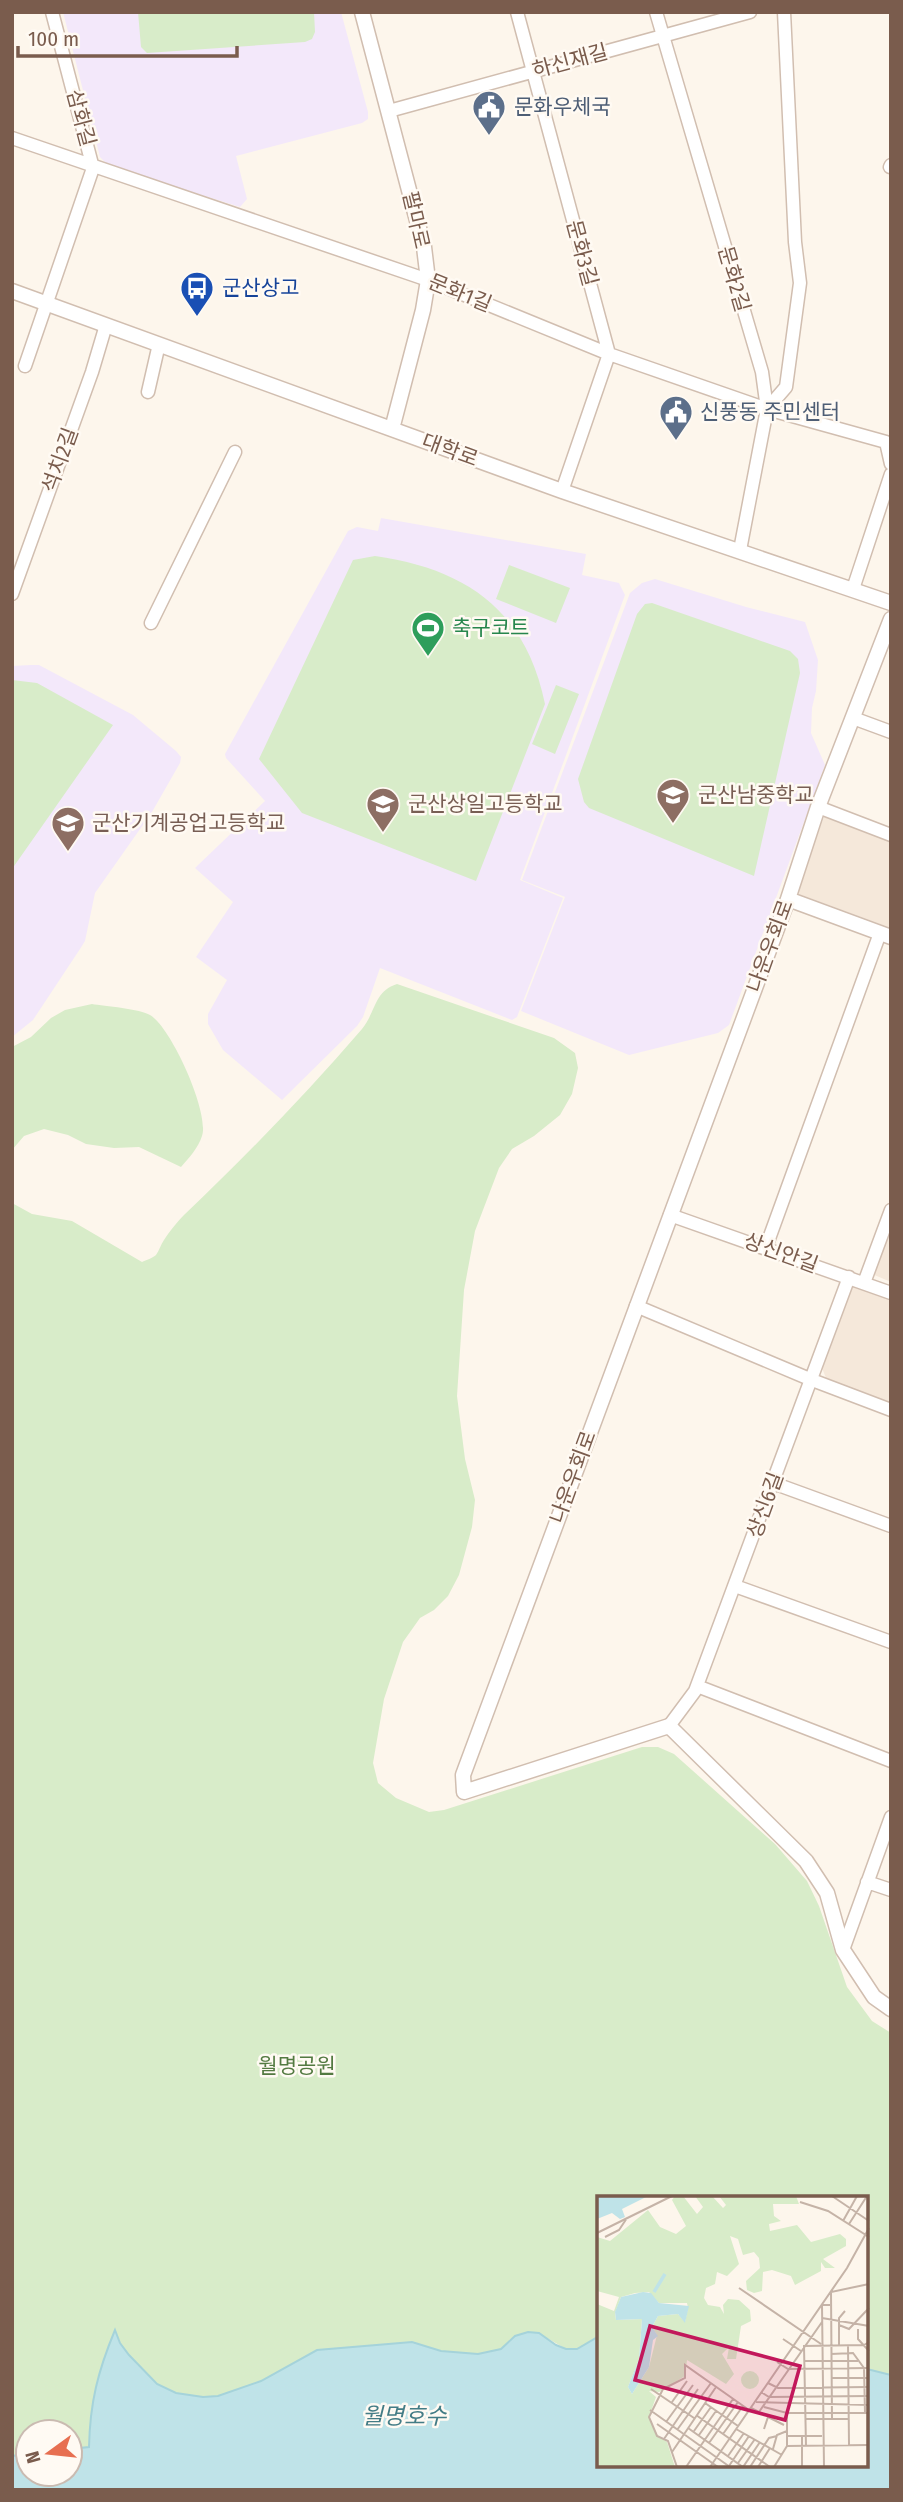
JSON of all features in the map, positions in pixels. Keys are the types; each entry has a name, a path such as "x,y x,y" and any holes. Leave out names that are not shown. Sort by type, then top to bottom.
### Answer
{"street":[{"name":"삼화길","path":"25,366 93,167 52,12"},
{"name":"팔마로","path":"362,12 424,247 428,280 423,310 392,429"},
{"name":"문화3길","path":"517,12 609,354"},
{"name":"문화2길","path":"656,12 762,372 767,409 740,550"},
{"name":"하신재길","path":"389,111 750,12"},
{"path":"767,409 786,387 800,283 795,242 784,12"},
{"name":"문화1길","path":"12,138 428,280 609,354 767,409 886,442 891,464"},
{"name":"대학로","path":"12,291 562,491 891,603"},
{"name":"석치2길","path":"12,594 92,372 106,325"},
{"path":"148,392 159,344"},
{"path":"562,491 609,354"},
{"path":"150,623 234,452"},
{"path":"853,589 891,474"},
{"name":"나운우회로","path":"669,1726 464,1792 463,1774 788,899 818,807 891,619"},
{"path":"853,718 891,732"},
{"path":"818,807 891,835"},
{"path":"766,1247 885,935 788,899"},
{"path":"864,1283 891,1210"},
{"name":"상신안길","path":"670,1215 891,1293"},
{"name":"상신6길","path":"669,1726 697,1686 849,1278"},
{"path":"636,1306 891,1410"},
{"path":"773,1483 891,1526"},
{"path":"735,1586 891,1642"},
{"path":"697,1686 891,1761"},
{"path":"669,1726 806,1861 827,1893 843,1950 874,1997 891,2008"},
{"path":"843,1950 891,1817"},
{"path":"867,1882 891,1890"}],"shaded area":[{"path":"63,12 341,12 368,119 362,123 236,156 247,199 240,207 109,166 100,157"},
{"name":"군산상일고등학교","path":"381,518 586,554 582,575 619,583 625,595 520,880 563,898 517,1017 512,1020 380,968 363,1017 357,1026 282,1100 223,1050 208,1024 208,1014 227,980 196,957 233,902 195,868 265,801 225,754 348,531 357,527 378,531"},
{"name":"군산남중학교","path":"655,579 805,622 818,660 811,733 825,765 729,1025 718,1033 629,1055 521,1011 565,897 522,880 630,593 642,583"},
{"name":"군산기계공업고등학교","path":"39,665 133,715 181,757 152,812 95,893 85,941 33,1020 12,1037 12,666"},
{"path":"824,817 891,842 891,928 796,893"},
{"path":"891,1222 891,1282 872,1274"},
{"path":"851,1285 891,1299 891,1407 828,1383 822,1368"}],"green space":[{"path":"138,12 314,12 315,32 312,39 305,42 147,53 141,47"},
{"path":"375,556 408,562 438,572 464,584 487,600 507,620 523,643 536,671 545,704 476,881 302,813 259,759 353,560"},
{"path":"509,565 570,588 556,623 496,599"},
{"path":"652,603 790,651 798,659 800,673 754,876 589,808 584,802 578,779 637,614 645,604"},
{"path":"12,680 37,683 113,725 12,869"},
{"path":"556,685 579,694 555,754 532,744"},
{"name":"월명공원","path":"397,984 554,1038 575,1053 578,1068 572,1094 560,1115 534,1136 512,1149 499,1168 475,1231 464,1290 457,1396 465,1459 475,1500 472,1527 459,1575 448,1596 434,1610 420,1618 403,1642 384,1699 373,1763 378,1783 396,1798 429,1812 444,1810 642,1747 658,1747 674,1754 775,1844 807,1881 819,1906 847,1987 872,2021 891,2033 891,2375 868,2369 868,2196 597,2196 597,2338 577,2349 566,2349 547,2338 515,2336 501,2349 478,2355 441,2351 412,2342 317,2350 261,2381 218,2396 203,2397 176,2393 157,2384 129,2355 116,2332 104,2359 96,2388 89,2447 84,2448 84,2418 14,2418 12,2456 12,1203 32,1214 72,1221 142,1262 153,1257 179,1221 253,1147 362,1029 384,992"},
{"path":"92,1004 131,1009 150,1015 159,1023 178,1052 195,1091 203,1125 198,1145 181,1167 139,1147 114,1148 86,1144 68,1135 44,1129 24,1136 12,1150 12,1047 31,1037 51,1018 65,1010"}],"water":[{"name":"월명호수","path":"115,2330 129,2355 157,2384 176,2393 203,2397 218,2396 261,2381 317,2350 412,2342 441,2351 478,2354 501,2349 515,2336 528,2332 539,2333 566,2349 577,2349 596,2338 597,2467 868,2467 868,2369 891,2375 891,2490 12,2490 14,2456 14,2488 84,2488 84,2448 89,2447 96,2387"}],"place":[{"name":"문화우체국","path":"489,137"},
{"name":"군산상고","path":"197,318"},
{"name":"신풍동 주민센터","path":"676,442"},
{"name":"축구코트","path":"428,658"},
{"name":"군산남중학교","path":"673,825"},
{"name":"군산상일고등학교","path":"383,834"},
{"name":"군산기계공업고등학교","path":"68,853"}]}
